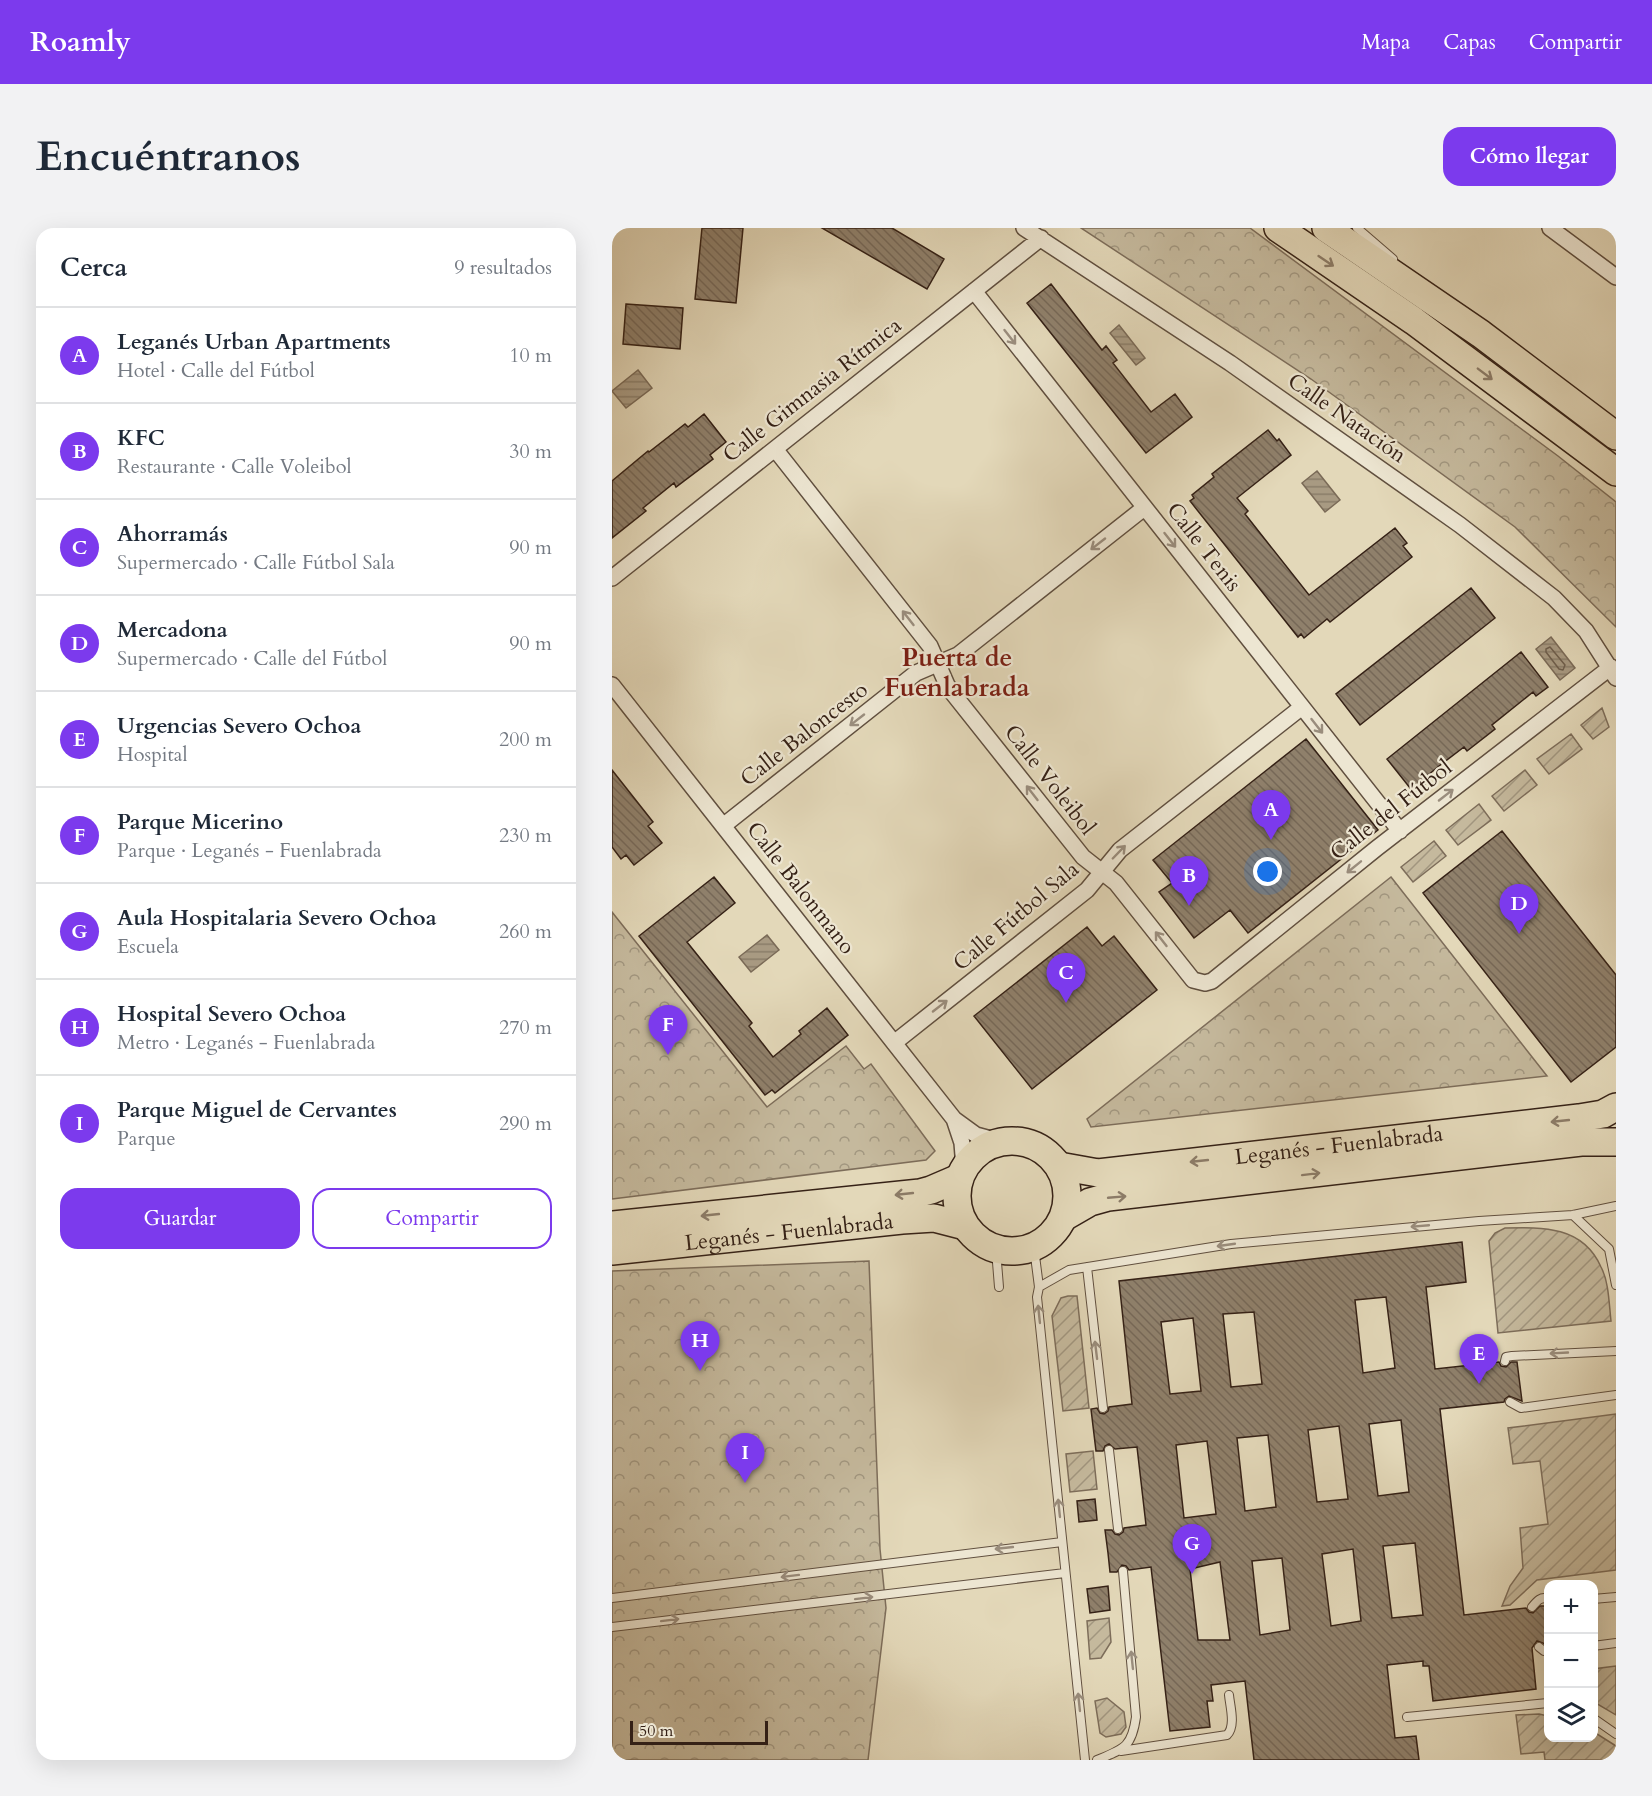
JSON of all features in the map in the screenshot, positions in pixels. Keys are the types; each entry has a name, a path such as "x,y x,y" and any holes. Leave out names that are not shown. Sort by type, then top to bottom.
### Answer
{"highway":[{"path":"1278,228 1414,321 1616,472"},
{"path":"1326,228 1481,334 1616,436"},
{"path":"1547,383 1616,425"},
{"name":"Leganés - Fuenlabrada","path":"612,1225 931,1191 962,1173 978,1152 994,1143 1002,1142 1030,1144 1047,1153 1059,1166 1098,1173 1579,1119 1603,1114 1616,1107"},
{"name":"Leganés - Fuenlabrada","path":"1034,1248 1056,1230 1064,1217 1090,1202 1108,1197 1581,1142 1616,1142"},
{"path":"1059,1166 1066,1183 1068,1200 1064,1217"},
{"path":"962,1173 956,1195 958,1211 965,1226"},
{"name":"Leganés - Fuenlabrada","path":"612,1251 934,1218 965,1226 973,1236 996,1250"},
{"path":"996,1250 1021,1251 1034,1248"}],"street":[{"name":"Calle Natación","path":"1024,228 1230,363 1460,525 1554,598 1586,631 1613,673"},
{"path":"1550,228 1616,277"},
{"name":"Calle Gimnasia Rítmica","path":"612,578 1041,238"},
{"name":"Calle Tenis","path":"974,291 1400,831"},
{"name":"Calle Voleibol","path":"775,449 930,646 951,691 1083,857 1116,883 1193,980 1198,982"},
{"name":"Calle Baloncesto","path":"723,826 916,674 958,655 1144,508"},
{"name":"Calle del Fútbol","path":"1198,982 1205,983 1217,977 1400,831 1613,673"},
{"name":"Calle Balonmano","path":"612,685 954,1119 976,1135 1002,1142"},
{"name":"Calle Fútbol Sala","path":"894,1042 1087,890 1120,850 1302,707"},
{"name":"Calle Balonmano","path":"954,1119 964,1151 962,1173"}],"lane":[{"path":"1357,228 1403,267"},
{"path":"1420,282 1481,334"},
{"path":"1039,1287 1069,1270 1232,1244 1479,1221 1573,1215 1616,1206"},
{"path":"1573,1215 1609,1249 1614,1260 1616,1285"},
{"path":"1034,1248 1039,1287 1037,1298 1085,1760"},
{"path":"996,1250 999,1287"},
{"path":"1087,1267 1103,1408"},
{"path":"1505,1361 1506,1357 1512,1356 1616,1350"},
{"path":"1510,1402 1521,1408 1616,1395"},
{"path":"1109,1450 1118,1529"},
{"path":"612,1598 1062,1542"},
{"path":"1097,1760 1130,1743 1134,1733 1136,1717 1123,1571"},
{"path":"612,1626 1065,1573"},
{"path":"1598,1599 1616,1597"},
{"path":"1532,1607 1537,1600 1544,1598"},
{"path":"1598,1645 1616,1643"},
{"path":"1539,1647 1544,1651"},
{"path":"1116,1752 1227,1735 1232,1726 1229,1695"},
{"path":"1407,1717 1544,1703"},
{"path":"1598,1721 1616,1734"}],"green space":[{"path":"1081,228 1250,228 1558,456 1616,502 1616,627 1515,527 1311,379"},
{"path":"1602,708 1609,727 1593,739 1581,725"},
{"path":"1571,734 1582,749 1549,774 1537,759"},
{"path":"1525,770 1537,785 1504,811 1492,796"},
{"path":"1479,804 1491,820 1458,845 1446,830"},
{"path":"1434,841 1446,856 1413,882 1401,867"},
{"path":"1391,877 1547,1076 1091,1127 1087,1119"},
{"path":"612,912 767,1107 846,1046 864,1069 871,1064 935,1151 926,1160 612,1199"},
{"path":"1505,1228 1547,1229 1573,1236 1584,1243 1604,1273 1611,1321 1498,1333 1489,1241 1495,1233"},
{"path":"869,1261 880,1549 886,1608 868,1760 612,1760 612,1271"},
{"path":"1077,1296 1089,1408 1063,1411 1052,1316 1061,1298"},
{"path":"1616,1414 1616,1570 1537,1580 1510,1605 1502,1606 1510,1586 1523,1568 1520,1528 1548,1524 1540,1461 1513,1464 1508,1428"},
{"path":"1093,1451 1097,1489 1070,1492 1066,1454"},
{"path":"1109,1618 1111,1642 1101,1658 1090,1659 1087,1621"},
{"path":"1616,1666 1616,1715 1598,1704 1598,1668"},
{"path":"1107,1698 1124,1712 1126,1727 1121,1734 1106,1737 1100,1733 1095,1701"},
{"path":"1516,1715 1544,1715 1544,1742 1598,1742 1598,1735 1616,1746 1616,1760 1545,1760 1544,1752 1521,1754"}],"water":[{"path":"1119,325 1145,358 1136,365 1110,333"},
{"path":"638,370 652,388 626,408 612,391"},
{"path":"1317,471 1340,500 1325,512 1302,483"},
{"path":"1551,637 1575,668 1560,680 1536,649"},
{"path":"767,935 779,950 751,972 739,957"}],"building":[{"path":"702,228 743,228 736,303 695,299"},
{"path":"822,228 892,228 944,259 927,289"},
{"path":"1051,284 1102,350 1106,346 1117,360 1113,363 1151,412 1175,394 1192,417 1146,453 1027,303"},
{"path":"626,304 683,308 680,349 623,344"},
{"path":"704,414 726,442 710,455 713,459 676,487 674,483 643,508 646,511 612,538 612,481 685,424 688,427"},
{"path":"1268,430 1277,441 1279,439 1291,455 1237,498 1248,511 1245,514 1309,595 1395,528 1407,543 1403,546 1412,557 1330,622 1327,619 1304,638 1301,634 1298,637 1190,501 1194,498 1192,495 1214,477 1212,474"},
{"path":"1471,588 1495,618 1360,725 1336,694"},
{"path":"1521,652 1548,687 1536,696 1533,692 1492,725 1495,729 1467,751 1464,747 1439,766 1422,780 1425,784 1414,793 1387,759"},
{"path":"1306,739 1378,830 1248,933 1230,910 1194,938 1159,892 1172,883 1153,860"},
{"path":"612,770 653,822 648,826 662,843 634,865 626,855 621,859 612,847"},
{"path":"1502,831 1616,975 1616,1047 1571,1082 1423,893"},
{"path":"714,877 735,903 687,942 752,1023 749,1026 773,1057 827,1008 848,1035 775,1093 772,1090 765,1095 639,936"},
{"path":"1087,927 1102,946 1114,936 1157,990 1032,1089 974,1016"},
{"path":"1462,1242 1466,1282 1426,1287 1435,1369 1499,1362 1501,1366 1506,1367 1511,1362 1517,1362 1522,1401 1509,1396 1504,1402 1440,1409 1464,1615 1526,1608 1533,1613 1540,1606 1544,1606 1544,1644 1537,1641 1532,1648 1536,1689 1433,1701 1429,1666 1423,1666 1423,1661 1387,1665 1395,1738 1416,1736 1419,1760 1254,1760 1245,1681 1211,1685 1213,1701 1207,1701 1210,1727 1170,1731 1151,1567 1129,1570 1122,1565 1117,1572 1110,1572 1105,1530 1112,1530 1119,1535 1124,1528 1146,1525 1137,1447 1115,1449 1109,1444 1103,1451 1096,1451 1091,1409 1097,1408 1100,1413 1104,1414 1109,1407 1132,1404 1119,1281","holes":["1386,1297 1395,1368 1363,1373 1355,1300","1254,1312 1262,1384 1231,1387 1223,1314","1193,1318 1201,1391 1170,1394 1161,1322","1401,1420 1409,1492 1378,1496 1369,1424","1339,1426 1348,1499 1317,1502 1308,1430","1268,1435 1276,1507 1245,1511 1237,1438","1207,1441 1216,1514 1184,1518 1176,1445","1415,1543 1423,1615 1392,1618 1383,1546","1353,1549 1361,1621 1331,1626 1322,1554","1282,1558 1290,1630 1260,1635 1252,1561","1220,1562 1230,1640 1198,1640 1190,1569"]},
{"path":"1095,1499 1097,1520 1079,1522 1077,1501"},
{"path":"1108,1586 1110,1610 1090,1613 1087,1589"}],"place":[{"name":"Leganés Urban Apartments","path":"1271,840"},
{"name":"KFC","path":"1189,906"},
{"name":"Mercadona","path":"1519,934"},
{"name":"Ahorramás","path":"1066,1003"},
{"name":"Parque Micerino","path":"668,1055"},
{"name":"Hospital Severo Ochoa","path":"700,1371"},
{"name":"Urgencias Severo Ochoa","path":"1479,1384"},
{"name":"Parque Miguel de Cervantes","path":"745,1483"},
{"name":"Aula Hospitalaria Severo Ochoa","path":"1192,1574"}],"district":[{"name":"Puerta de Fuenlabrada","path":"957,672"}]}
